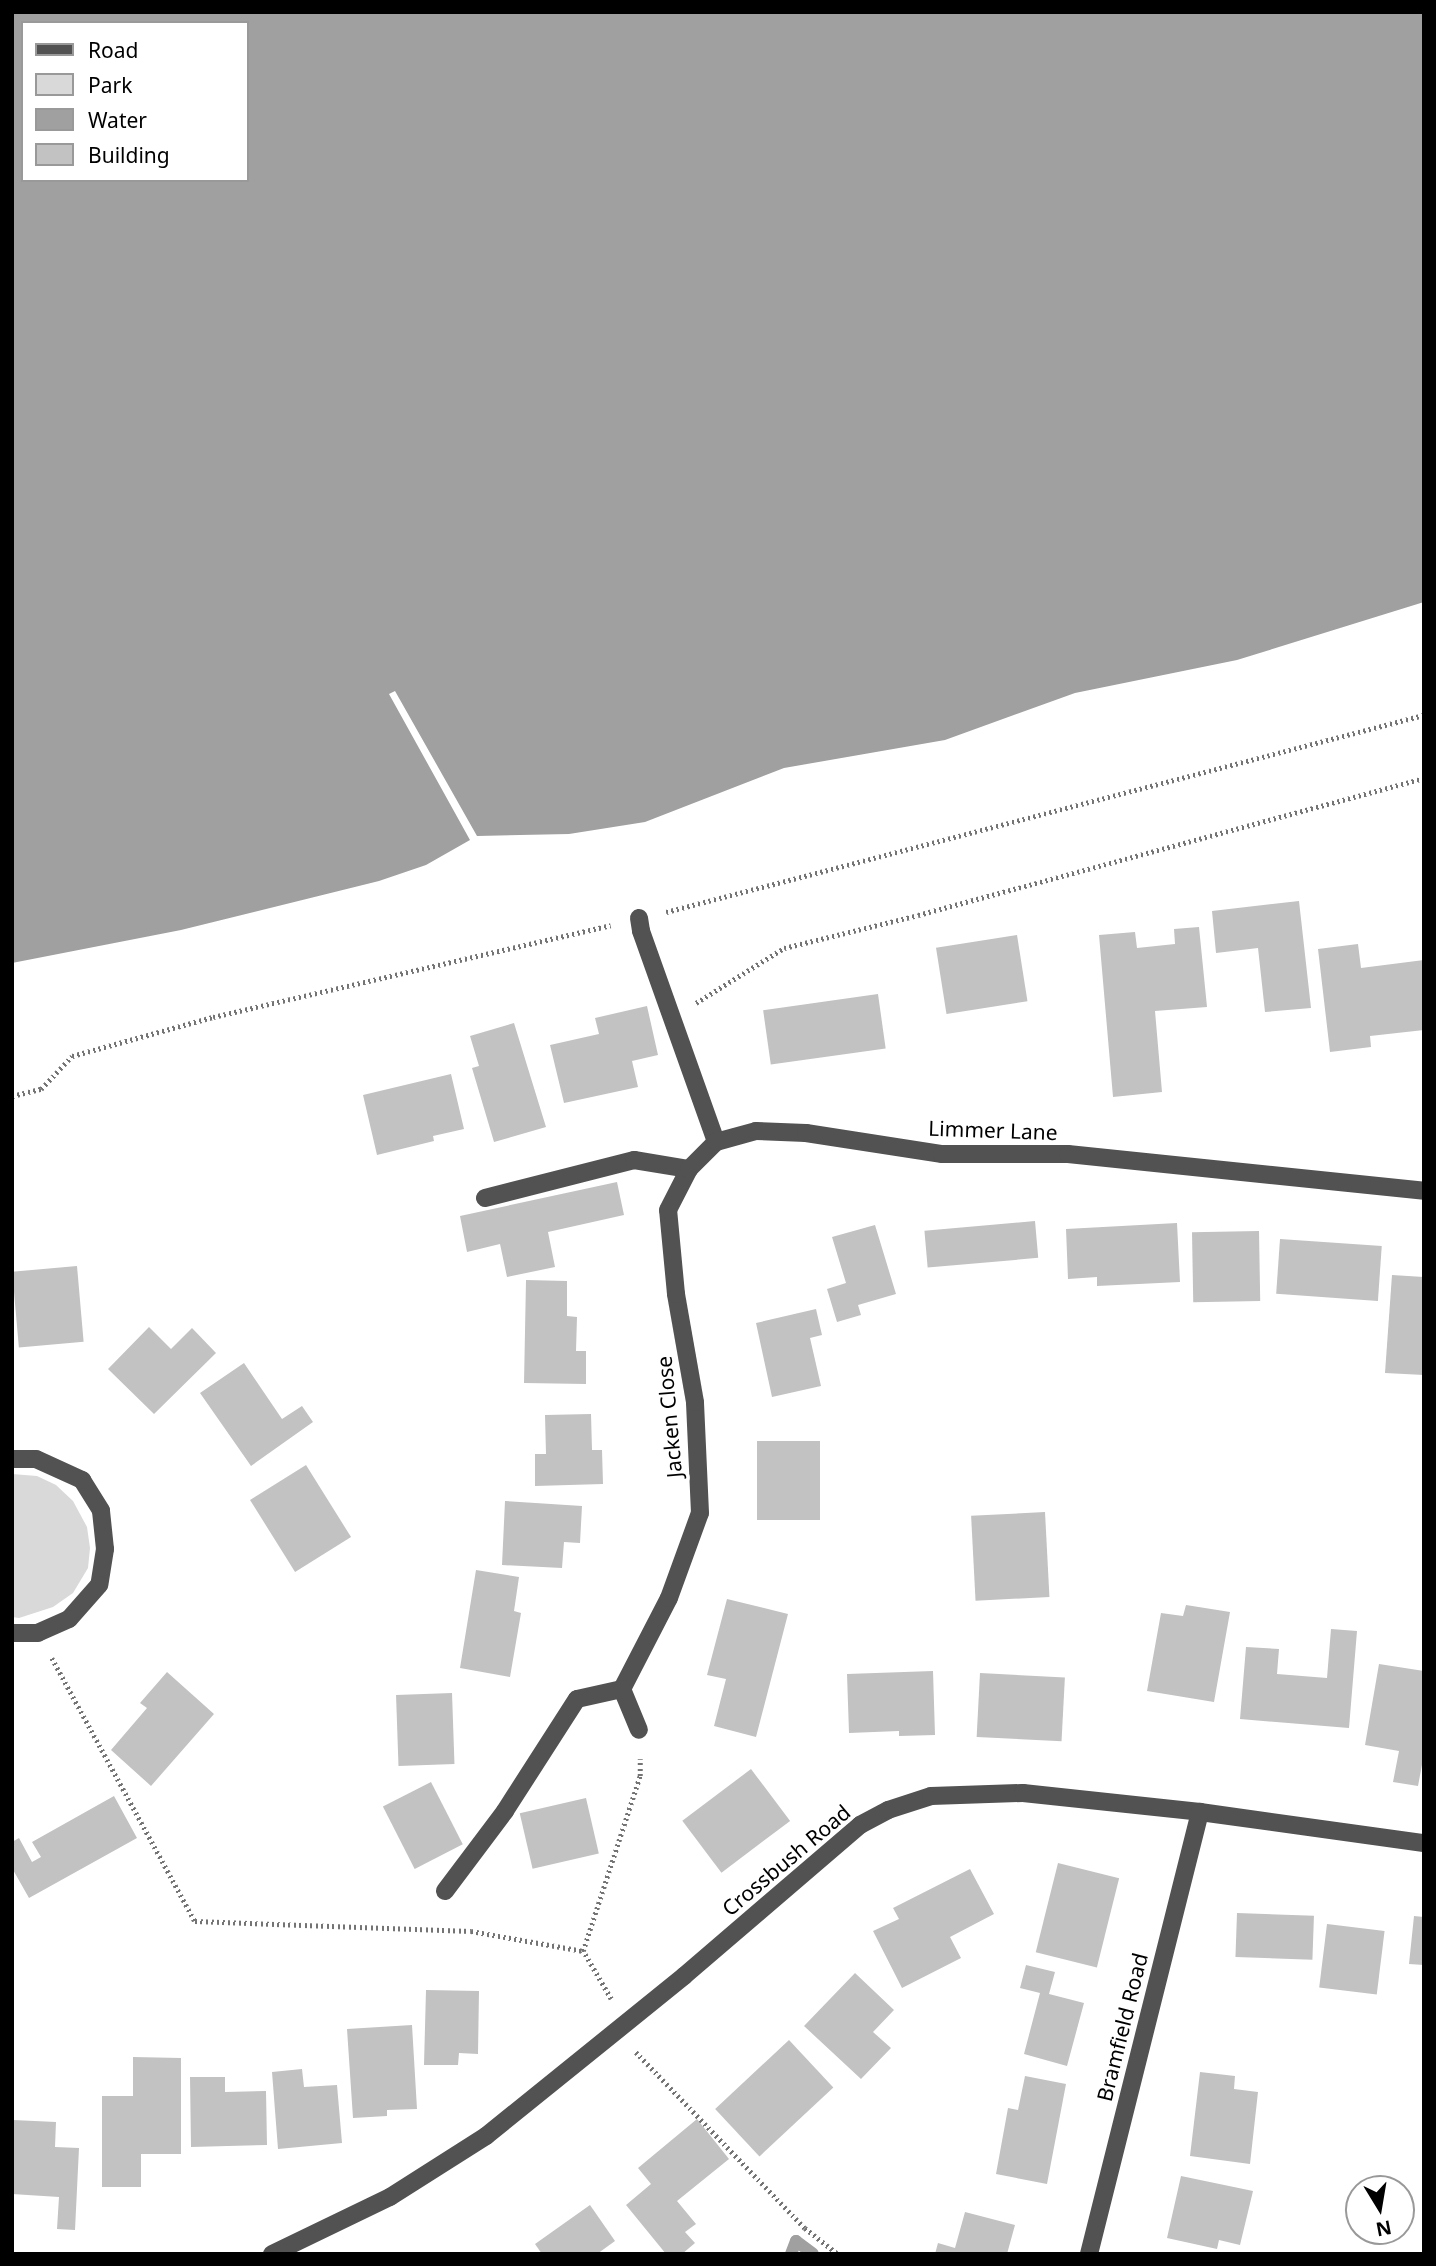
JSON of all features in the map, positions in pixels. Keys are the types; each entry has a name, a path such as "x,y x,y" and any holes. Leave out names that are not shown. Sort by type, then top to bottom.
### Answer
{"street":[{"path":"639,918 640,931 716,1142"},
{"name":"Limmer Lane","path":"716,1142 756,1131 806,1133 942,1154 1068,1154 1424,1191"},
{"name":"Jacken Close","path":"622,1689 669,1598 700,1513 695,1402 676,1294 668,1210 689,1169 716,1142"},
{"path":"485,1198 634,1160 689,1169"},
{"path":"12,1459 36,1459 82,1480 101,1511 105,1549 99,1585 69,1619 38,1633 12,1633"},
{"path":"445,1891 505,1811 577,1699 622,1689 639,1730"},
{"name":"Crossbush Road","path":"272,2254 390,2197 486,2136 684,1976 860,1825 888,1810 931,1796 1023,1793 1200,1812 1424,1843"},
{"name":"Bramfield Road","path":"1089,2254 1200,1812"}],"path":[{"path":"12,1096 41,1088 72,1056 214,1017 760,890 1424,715"},
{"path":"672,1022 705,995 784,948 918,915 1424,778"},
{"path":"38,1633 195,1921 471,1931 583,1951"},
{"path":"639,1730 640,1776 583,1951 618,2027 805,2228 838,2254"}],"green space":[{"path":"12,1474 37,1476 56,1485 73,1501 87,1527 90,1548 88,1568 73,1593 53,1607 19,1618 12,1617"}],"water":[{"path":"12,12 1424,12 1424,602 1237,660 1075,693 945,740 784,768 645,822 569,834 477,836 395,691 389,694 470,840 426,865 379,881 181,930 12,963"}],"building":[{"path":"1299,901 1311,1008 1265,1012 1258,948 1216,953 1212,911"},
{"path":"1199,927 1207,1007 1155,1011 1162,1092 1113,1097 1099,935 1135,932 1137,948 1175,944 1174,929"},
{"path":"1017,935 1027,1001 946,1014 936,948"},
{"path":"1358,944 1361,968 1424,960 1424,1030 1370,1036 1371,1047 1330,1052 1318,949"},
{"path":"878,994 886,1048 771,1065 763,1010"},
{"path":"647,1006 658,1055 632,1061 638,1087 564,1103 550,1045 599,1034 595,1018"},
{"path":"514,1023 546,1127 494,1142 472,1068 479,1066 470,1036"},
{"path":"451,1074 464,1129 433,1136 434,1141 377,1155 363,1095"},
{"path":"617,1182 624,1215 548,1232 555,1267 507,1277 500,1244 467,1252 460,1216"},
{"path":"1035,1221 1038,1258 928,1268 924,1231"},
{"path":"1177,1223 1180,1282 1097,1286 1097,1277 1068,1279 1066,1229"},
{"path":"875,1225 896,1294 858,1305 861,1315 837,1322 827,1289 846,1283 832,1237"},
{"path":"1259,1231 1260,1301 1193,1302 1192,1232"},
{"path":"1280,1239 1382,1246 1378,1301 1276,1294"},
{"path":"77,1266 84,1342 19,1347 12,1272"},
{"path":"1392,1275 1424,1277 1424,1375 1385,1373"},
{"path":"526,1280 567,1281 567,1316 577,1317 576,1351 586,1351 586,1384 524,1383"},
{"path":"816,1309 822,1335 810,1338 821,1386 772,1397 756,1323"},
{"path":"149,1327 171,1349 192,1328 216,1353 154,1414 108,1369"},
{"path":"244,1363 282,1419 302,1406 313,1422 251,1466 200,1393"},
{"path":"591,1414 592,1450 602,1450 603,1484 535,1486 535,1454 546,1454 545,1415"},
{"path":"757,1441 820,1441 820,1520 757,1520"},
{"path":"306,1465 351,1537 295,1572 250,1500"},
{"path":"505,1501 582,1506 580,1543 564,1542 562,1568 502,1565"},
{"path":"1045,1512 1049,1597 976,1601 971,1516"},
{"path":"476,1570 519,1577 514,1611 521,1613 510,1677 460,1668"},
{"path":"727,1599 788,1614 756,1737 714,1726 726,1679 707,1675"},
{"path":"1186,1605 1230,1612 1214,1702 1147,1691 1161,1613 1183,1616"},
{"path":"1331,1629 1357,1631 1349,1728 1240,1719 1246,1647 1279,1649 1277,1674 1327,1678"},
{"path":"1379,1664 1424,1671 1424,1754 1418,1786 1393,1782 1399,1751 1365,1745"},
{"path":"933,1671 935,1735 899,1736 899,1731 849,1733 847,1674"},
{"path":"167,1672 214,1714 151,1786 111,1750 147,1708 140,1703"},
{"path":"980,1673 1065,1677 1062,1741 977,1737"},
{"path":"452,1693 454,1764 399,1766 396,1695"},
{"path":"751,1769 790,1821 721,1873 682,1821"},
{"path":"431,1782 463,1844 415,1869 383,1807"},
{"path":"114,1796 137,1838 29,1898 12,1868 12,1842 19,1838 32,1862 41,1857 32,1842"},
{"path":"586,1798 599,1854 533,1869 520,1813"},
{"path":"1058,1863 1119,1878 1097,1968 1036,1952"},
{"path":"970,1869 994,1914 950,1937 961,1958 902,1988 873,1931 899,1919 893,1908"},
{"path":"1237,1913 1314,1916 1312,1960 1235,1957"},
{"path":"1414,1916 1424,1917 1424,1965 1409,1964"},
{"path":"1327,1924 1385,1931 1377,1995 1319,1988"},
{"path":"1026,1965 1055,1972 1049,1994 1084,2003 1067,2066 1024,2054 1040,1993 1020,1988"},
{"path":"855,1973 894,2010 873,2032 891,2048 861,2079 804,2026"},
{"path":"426,1990 479,1991 478,2054 459,2053 458,2065 424,2065"},
{"path":"412,2025 417,2109 387,2110 387,2116 353,2118 347,2029"},
{"path":"789,2040 833,2088 759,2156 715,2109"},
{"path":"133,2057 181,2058 181,2154 141,2154 141,2187 102,2187 102,2096 133,2096"},
{"path":"302,2069 304,2087 337,2085 342,2143 278,2149 272,2072"},
{"path":"1200,2072 1235,2076 1234,2089 1258,2092 1250,2164 1190,2156"},
{"path":"1025,2076 1066,2084 1047,2184 996,2174 1008,2108 1018,2110"},
{"path":"190,2077 225,2077 225,2092 266,2091 267,2145 191,2147"},
{"path":"697,2119 729,2159 677,2201 696,2224 685,2232 695,2243 682,2254 666,2254 626,2205 651,2184 638,2168"},
{"path":"13,2120 56,2122 55,2147 79,2148 75,2230 57,2229 59,2197 12,2194"},
{"path":"1181,2176 1253,2191 1240,2245 1219,2240 1217,2249 1167,2238"},
{"path":"590,2205 615,2241 597,2254 542,2254 535,2244"},
{"path":"965,2212 1015,2225 1007,2254 935,2254 938,2243 955,2248"}],"waterway":[{"path":"791,2254 796,2241 813,2254"}]}
